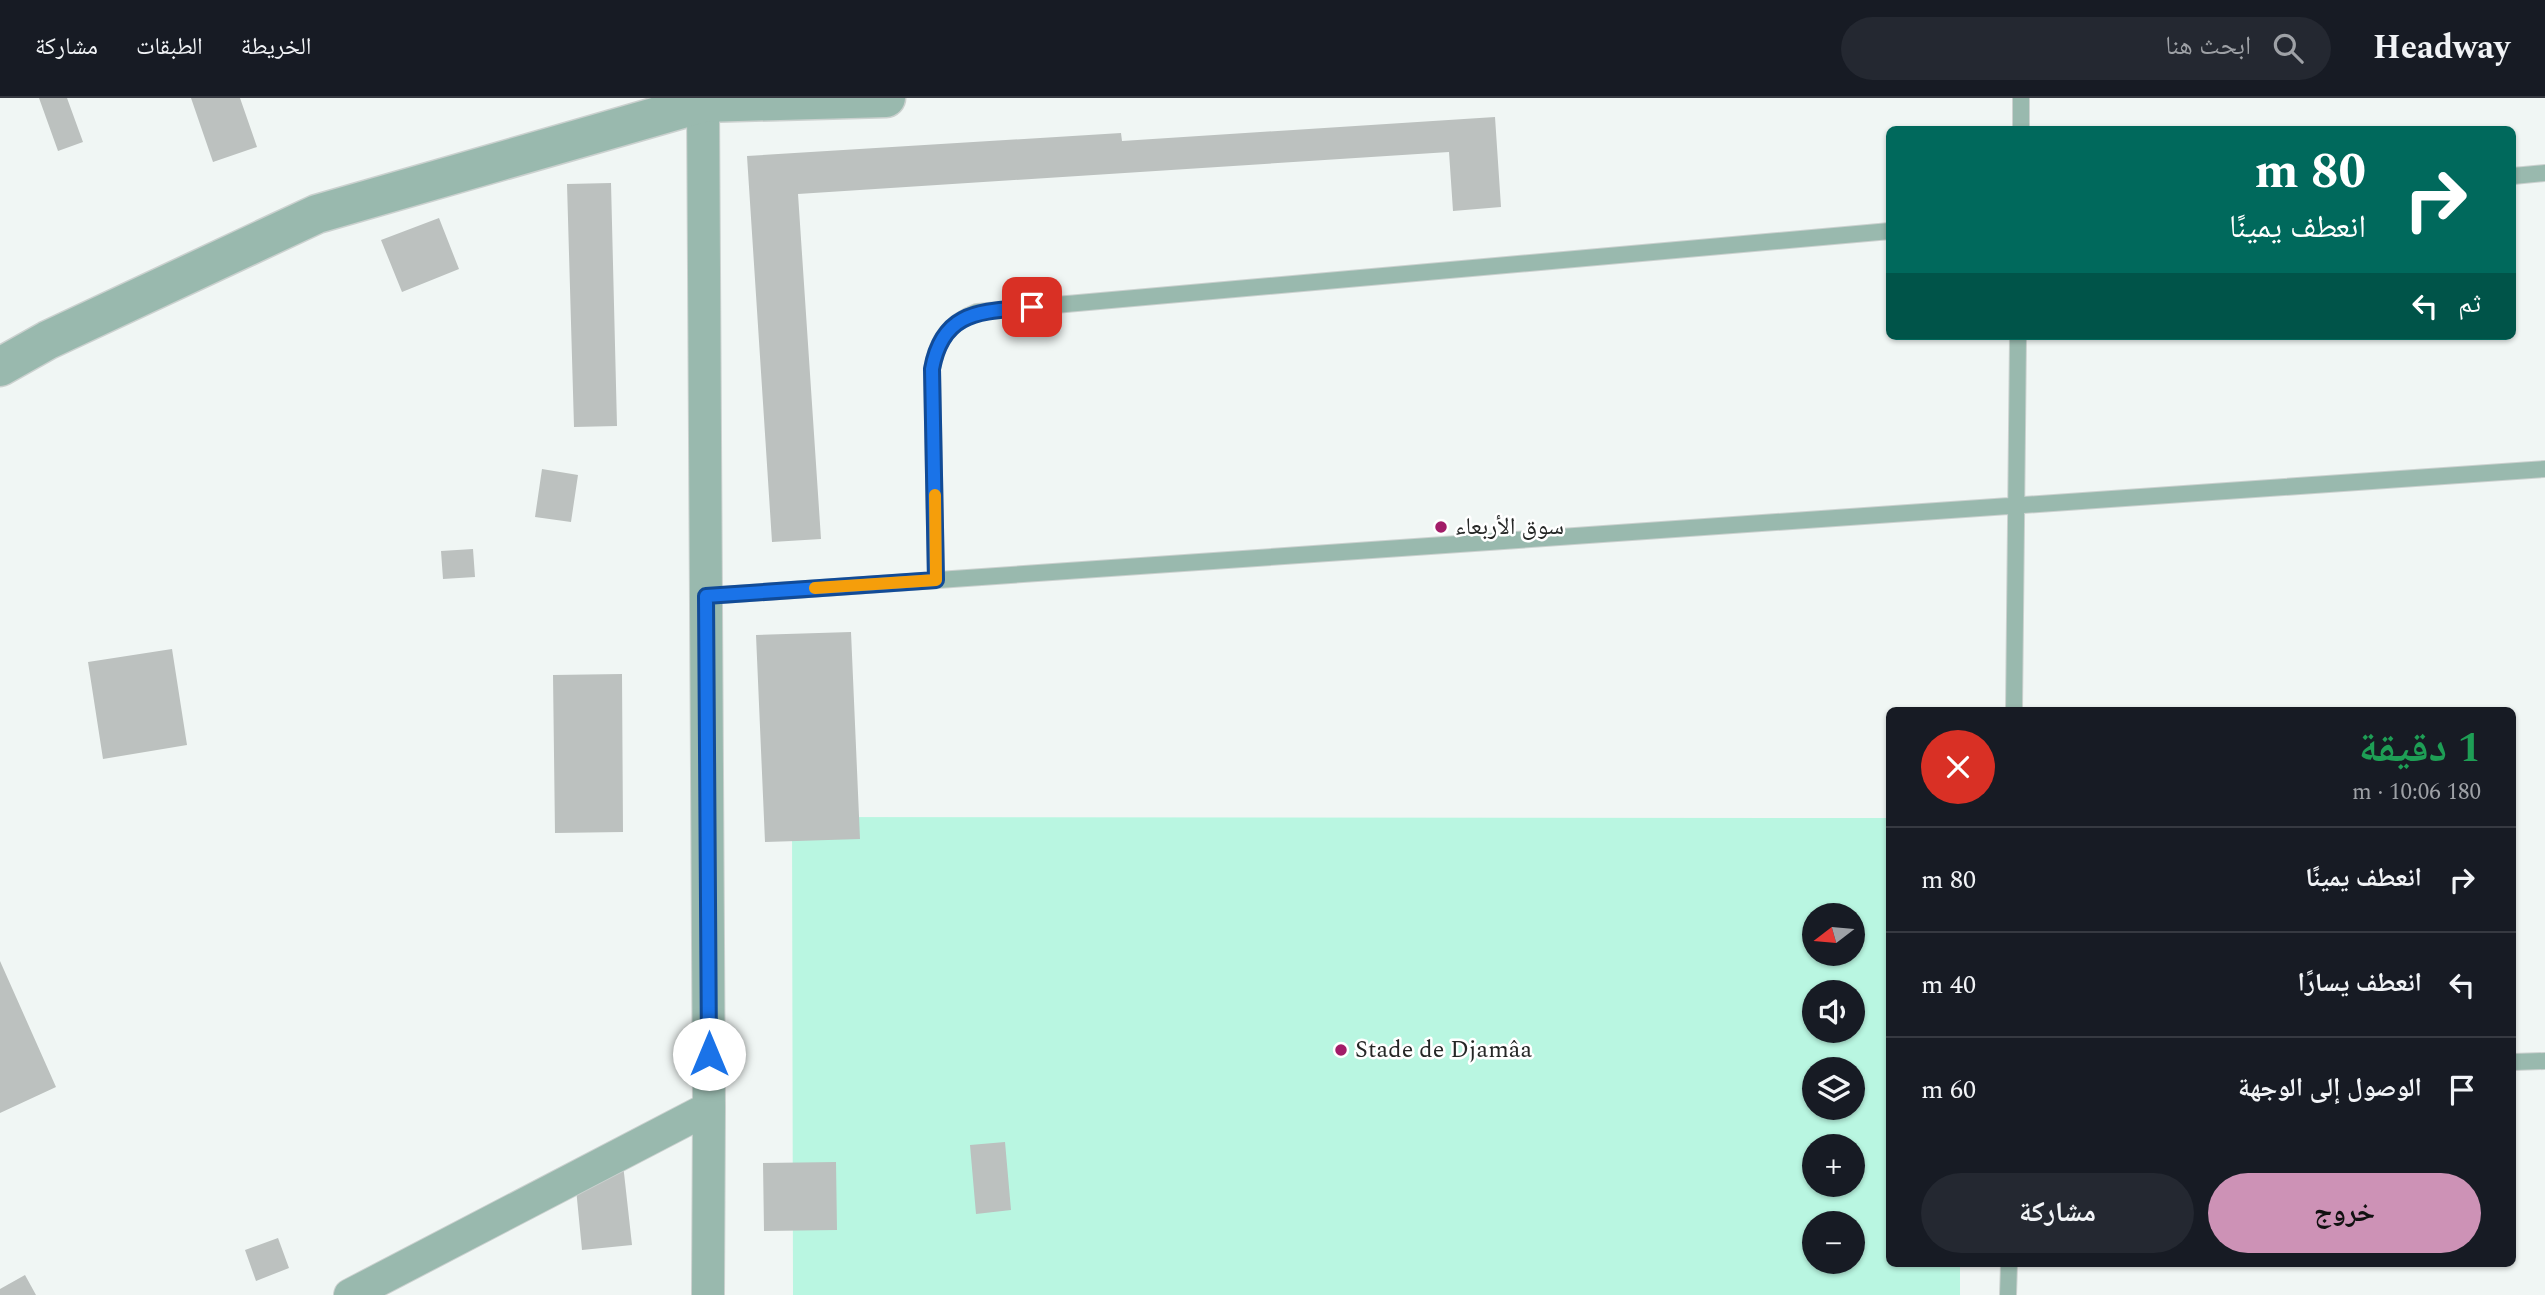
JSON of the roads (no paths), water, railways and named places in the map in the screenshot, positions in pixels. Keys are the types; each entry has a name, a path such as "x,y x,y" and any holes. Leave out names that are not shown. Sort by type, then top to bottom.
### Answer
{"street":[{"path":"0,367 48,340 317,214 703,103 886,98"},
{"path":"703,103 708,1295"},
{"path":"350,1295 709,1108"}],"lane":[{"path":"2021,98 2021,126"},
{"path":"2516,176 2545,173"},
{"path":"936,580 932,369 935,354 945,333 962,318 977,312 1886,231"},
{"path":"2014,707 2018,340"},
{"path":"706,596 2545,469"},
{"path":"2516,1062 2545,1061"},
{"path":"2008,1295 2009,1267"}],"place":[{"name":"سوق الأربعاء","path":"1441,527"},
{"name":"Stade de Djamâa","path":"1341,1050"}]}
